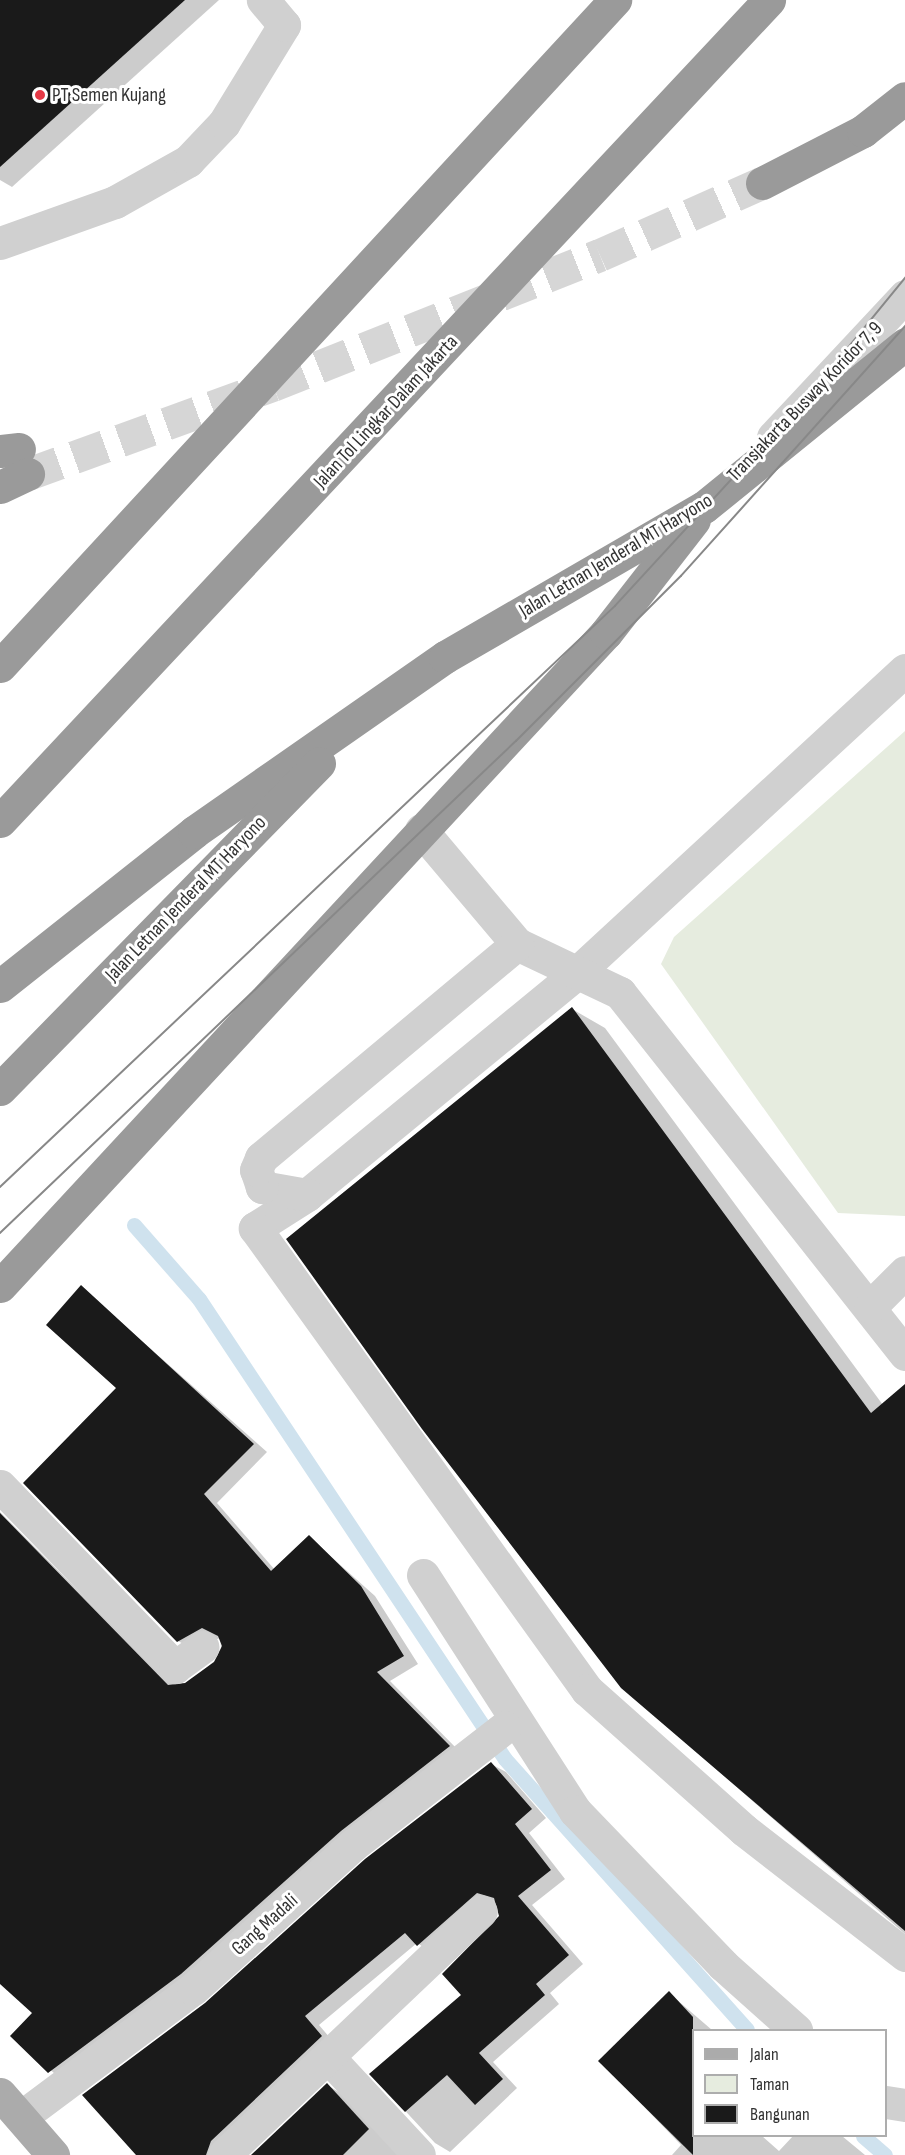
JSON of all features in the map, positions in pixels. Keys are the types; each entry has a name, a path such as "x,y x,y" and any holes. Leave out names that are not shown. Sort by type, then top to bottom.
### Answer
{"highway":[{"path":"0,666 615,0"},
{"name":"Jalan Tol Lingkar Dalam Jakarta","path":"0,821 769,0"},
{"path":"762,183 863,130 905,98"},
{"name":"Jalan Letnan Jenderal MT Haryono","path":"0,986 195,832 446,657 704,507 905,344"},
{"path":"0,1286 606,633 704,507"},
{"name":"Jalan Letnan Jenderal MT Haryono","path":"0,1089 373,709"}],"main road":[{"path":"10,2106 53,2155"}],"street":[{"path":"0,243 115,202 188,161 224,123 284,25 263,0"},
{"path":"863,130 905,111"},
{"name":"Transjakarta Busway Koridor 7, 9","path":"704,507 905,296"},
{"path":"905,670 577,973 307,1195 255,1228 587,1690 744,1830 905,1955"},
{"path":"421,830 517,944 620,993 905,1354"},
{"path":"307,1195 262,1187 256,1170 261,1158 517,944"},
{"path":"870,1307 905,1272"},
{"path":"0,1486 175,1667 203,1647"},
{"path":"423,1575 575,1811 723,1965 794,2029"},
{"name":"Gang Madali","path":"10,2106 40,2108 193,1989 353,1845 496,1734"},
{"path":"224,2155 329,2058 481,1911"},
{"path":"329,2058 419,2155"},
{"path":"887,2102 905,2105"}],"green space":[{"path":"905,731 905,1216 838,1213 661,964 674,937"}],"building":[{"name":"PT Semen Kujang","path":"0,0 185,0 0,167"},
{"path":"572,1007 871,1413 905,1384 905,1931 621,1688 422,1429 286,1239"},
{"path":"81,1285 254,1444 204,1494 271,1571 309,1535 361,1586 404,1656 377,1672 450,1746 341,1831 181,1974 48,2073 10,2036 32,2013 0,1984 0,1513 168,1685 185,1683 214,1662 222,1646 218,1636 202,1628 177,1642 23,1483 116,1388 46,1325"},
{"path":"491,1762 532,1809 515,1824 551,1870 518,1896 569,1955 536,1984 545,1995 479,2053 503,2079 475,2105 447,2075 405,2112 369,2074 461,1995 442,1974 499,1916 494,1898 477,1893 417,1946 405,1933 305,2016 322,2036 211,2141 206,2155 136,2155 82,2095 205,2003 365,1859"},
{"path":"669,1991 693,2017 693,2155 598,2061"},
{"path":"327,2083 369,2129 343,2155 251,2155"}],"waterway":[{"path":"134,1225 199,1299 505,1759 746,2029"},
{"path":"864,2137 885,2155"}],"tunnel":[{"path":"28,474 273,385 600,255 762,183"}],"tram line":[{"path":"0,1187 615,606 811,393 905,278"},
{"path":"0,1233 516,741 681,576 905,326"}],"place":[{"name":"PT Semen Kujang","path":"40,95"}]}
